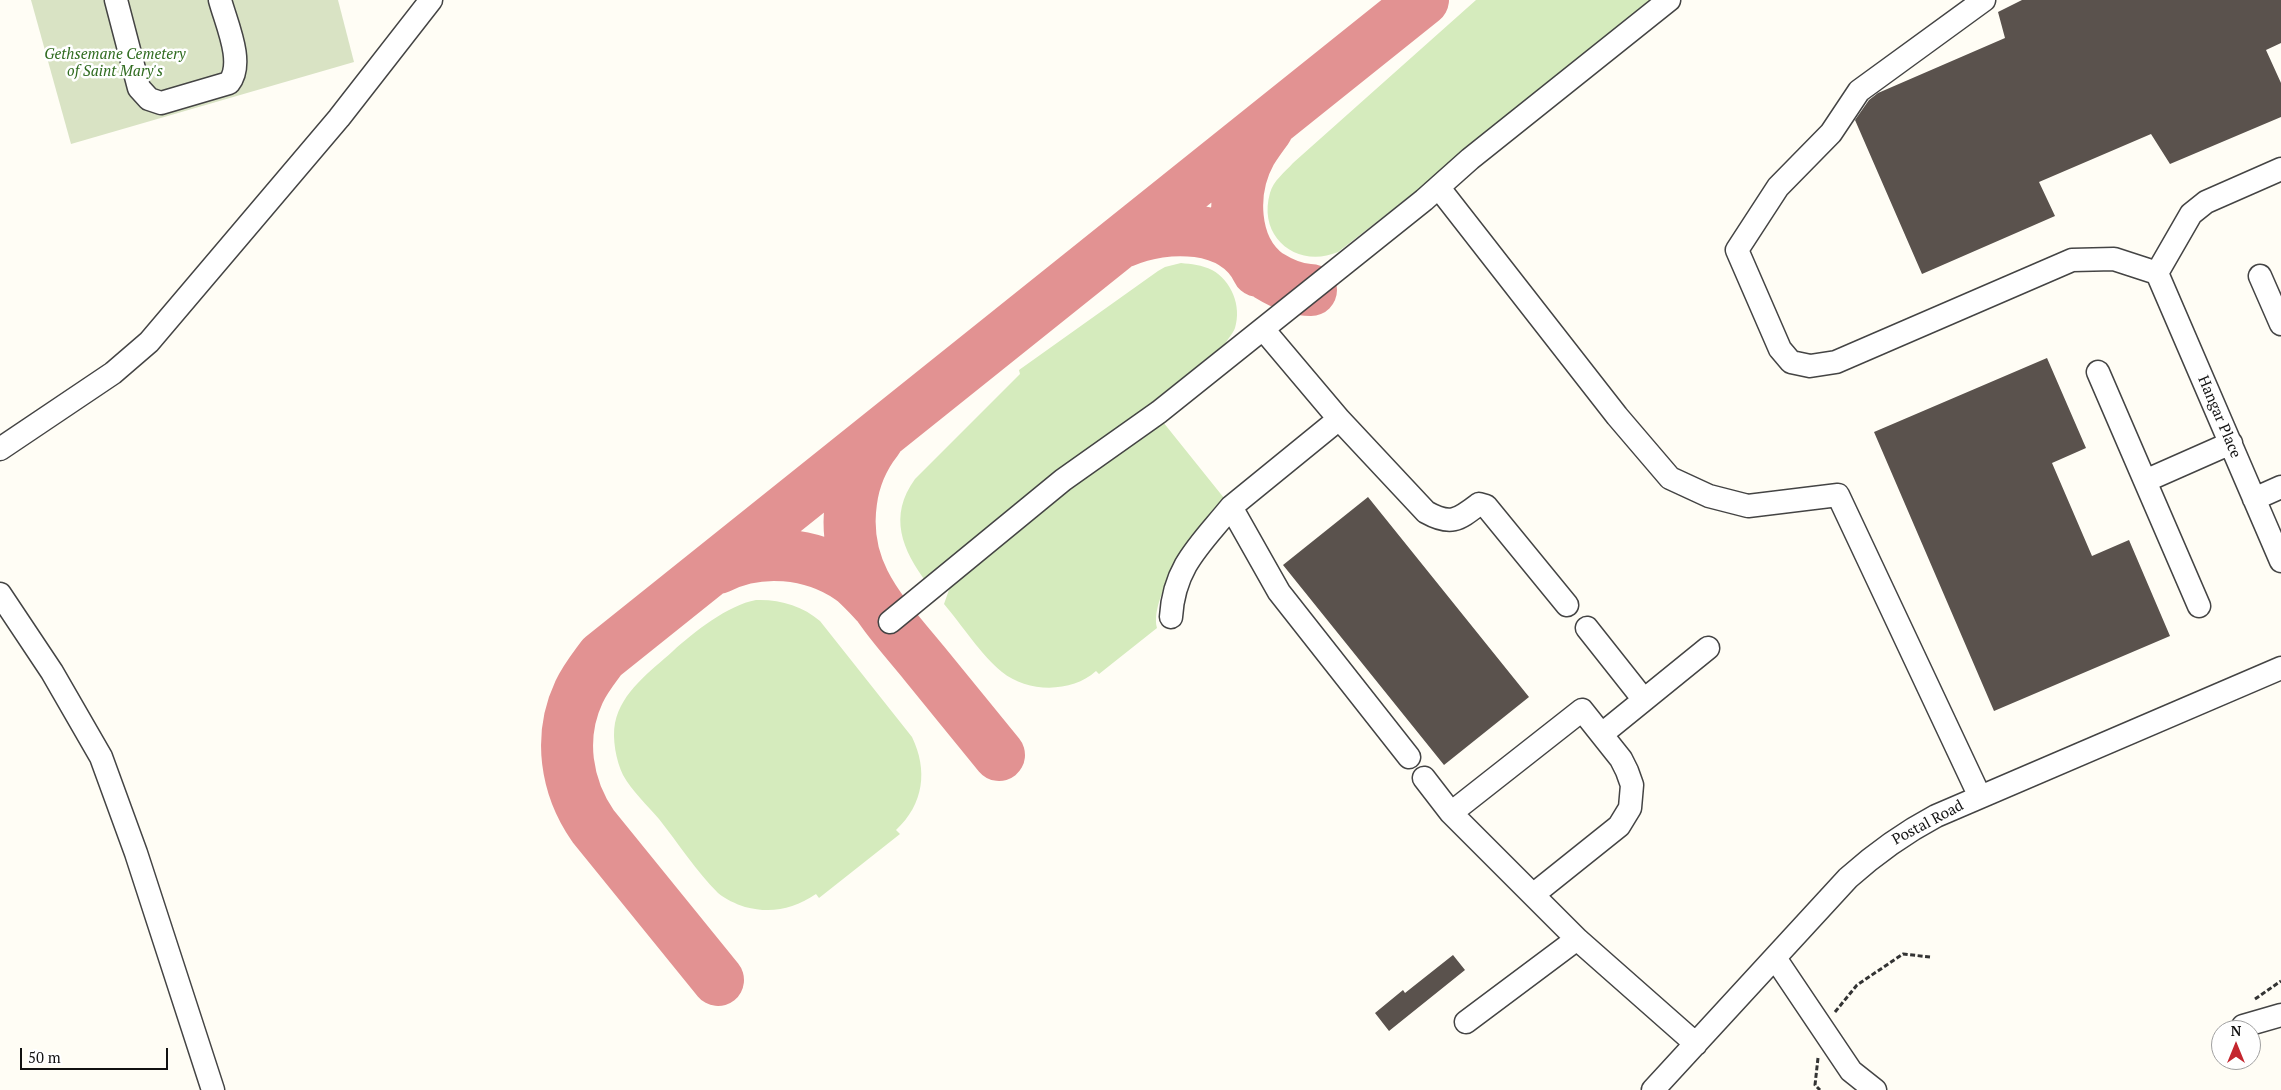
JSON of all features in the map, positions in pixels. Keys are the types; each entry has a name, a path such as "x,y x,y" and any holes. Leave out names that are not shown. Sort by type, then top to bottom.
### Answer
{"street":[{"path":"116,0 139,88 149,99 161,103 229,83 233,78 236,71 236,60 220,0"},
{"path":"0,449 113,373 149,342 339,118 431,0"},
{"path":"890,622 1064,480 1159,412 1263,329 1438,188 1477,153 1669,0"},
{"path":"1984,0 1859,91 1831,133 1778,187 1737,250 1780,349 1791,362 1810,366 1836,362 2072,260 2114,259 2157,273 2177,234 2191,214 2198,208 2206,202 2281,169"},
{"path":"1438,188 1617,416 1670,478 1709,496 1748,506 1838,495 1980,797"},
{"name":"Hangar Place","path":"2157,273 2281,561"},
{"path":"2260,276 2281,324"},
{"path":"1263,329 1339,419 1426,512 1442,521 1462,517 1479,504 1486,506 1566,604"},
{"path":"2098,372 2199,606"},
{"path":"1171,617 1174,590 1183,568 1231,507 1339,419"},
{"path":"2145,480 2231,443"},
{"path":"2254,499 2281,487"},
{"path":"1231,507 1279,592 1409,757"},
{"path":"0,594 52,672 101,756 136,854 213,1090"},
{"path":"1587,628 1644,700"},
{"path":"1602,734 1708,648"},
{"name":"Postal Road","path":"1653,1090 1848,878 1881,849 1908,831 1936,816 2281,668"},
{"path":"1452,813 1582,710 1621,759 1627,771 1632,785 1630,808 1619,826 1534,894"},
{"path":"1424,778 1452,813 1577,939 1696,1044"},
{"path":"1466,1022 1577,939"},
{"path":"1774,958 1851,1071 1875,1090"},
{"path":"2261,1021 2281,1015"}],"path":[{"path":"1820,1090 1815,1086 1822,1028 1857,985 1903,954 1930,957"},
{"path":"2250,1003 2281,981"}],"green space":[{"name":"Gethsemane Cemetery of Saint Mary's","path":"31,0 338,0 354,62 71,144"},
{"path":"1476,0 1661,0 1338,252 1323,256 1309,256 1295,253 1284,246 1275,236 1270,224 1268,209 1270,193 1276,181 1293,163"},
{"path":"1181,263 1200,266 1219,274 1233,294 1236,303 1237,320 1234,330 1225,344 927,583 918,571 905,545 900,519 902,506 915,479 1020,374 1019,370 1158,271"},
{"path":"1163,422 1224,498 1191,542 1169,578 1161,596 1157,613 1157,628 1099,674 1096,671 1075,683 1063,687 1050,688 1024,684 1013,679 994,665 944,604 950,587 1091,467"},
{"path":"756,600 790,604 806,611 820,621 912,737 917,749 921,774 918,798 913,809 896,830 900,834 819,898 816,894 791,907 773,910 745,907 718,893 627,781 618,763 614,742 615,723 624,701 646,675 712,620 734,607"}],"building":[{"path":"2022,0 2281,0 2281,43 2266,50 2281,83 2281,117 2170,164 2151,134 2039,182 2055,216 1922,274 1855,120 1869,100 1878,93 2005,38 1998,12"},
{"path":"2047,358 2086,448 2052,463 2092,556 2129,540 2170,636 1994,711 1874,432"},
{"path":"1368,497 1529,697 1444,765 1283,565"},
{"path":"1453,955 1465,970 1389,1031 1375,1013 1403,990 1405,993"}],"taxiway":[{"path":"718,980 593,826 576,795 568,761 569,726 572,709 579,692 593,669 602,657 1423,0"},
{"path":"1267,129 1251,152 1244,167 1240,183 1237,200 1241,234 1247,250 1256,264 1268,275 1289,286 1311,290"},
{"path":"1123,242 1159,232 1198,231 1217,236 1233,244 1247,255 1258,271"},
{"path":"877,440 867,454 860,469 854,485 851,502 850,527 852,550 859,571 880,609 999,755"},
{"path":"718,568 734,561 751,557 785,555 802,558 835,569 850,578 875,602"}]}
